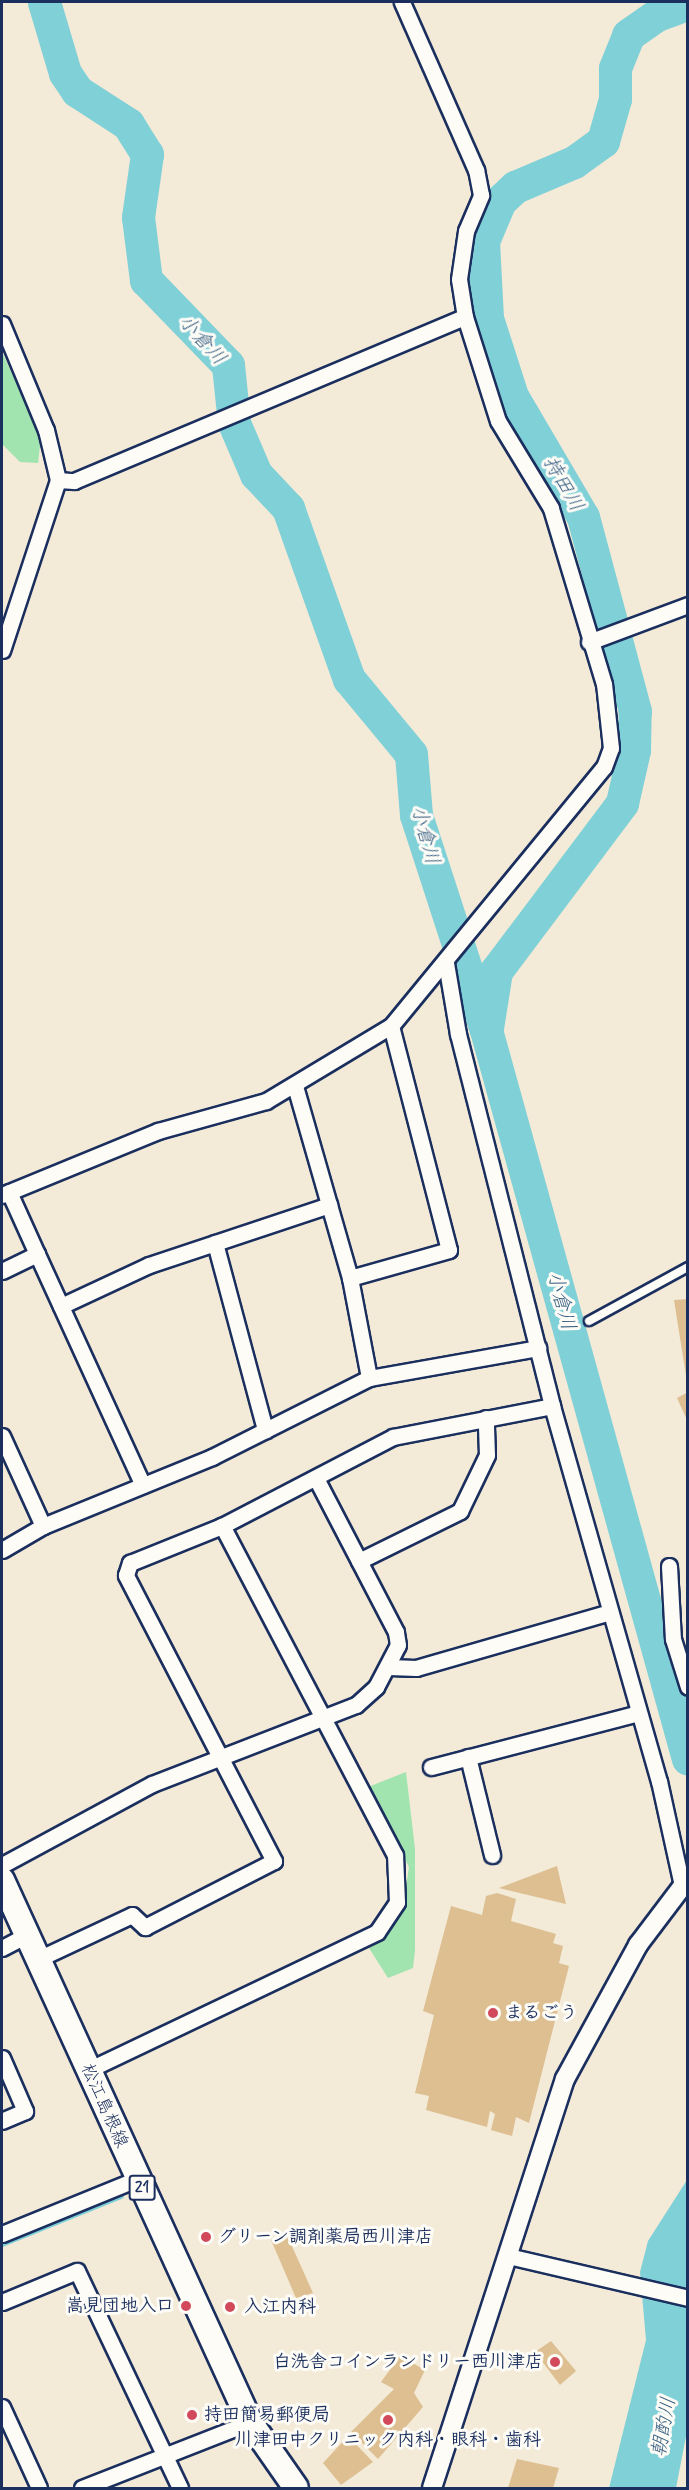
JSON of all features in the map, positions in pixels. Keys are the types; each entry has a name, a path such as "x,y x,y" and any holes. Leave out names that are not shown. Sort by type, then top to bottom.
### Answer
{"main road":[{"name":"松江島根線","path":"2,1880 25,1936 250,2422 296,2488"}],"street":[{"path":"143,1485 37,1254 5,1194 158,1131 266,1101 295,1086 391,1026 468,936 604,767 613,728 593,641 551,508 498,421 465,317 459,279 479,187 402,2"},
{"path":"58,480 74,481 465,317"},
{"path":"2,324 46,430 58,480 2,651"},
{"path":"593,641 635,628 687,605"},
{"path":"432,2488 565,2079 638,1945 685,1882 552,1406 458,1034 448,960"},
{"path":"350,1278 449,1250 391,1026"},
{"path":"295,1086 350,1278 369,1378"},
{"path":"61,1306 149,1265 329,1205"},
{"path":"214,1243 265,1430"},
{"path":"2,1270 37,1254"},
{"path":"2,1550 43,1526 143,1485 265,1430 369,1378 538,1348"},
{"path":"36,1960 132,1915 145,1927 274,1860 126,1575 130,1563 222,1526 317,1480 393,1437 552,1406"},
{"path":"359,1561 460,1511 487,1455 486,1418"},
{"path":"2,1436 43,1526"},
{"path":"2,1865 217,1754 356,1705 389,1667 398,1646 396,1632 317,1480"},
{"path":"88,2070 376,1932 398,1902 395,1855 320,1719 222,1526"},
{"path":"669,1566 673,1639 687,1687"},
{"path":"389,1667 416,1668 610,1612"},
{"path":"431,1767 638,1713"},
{"path":"468,1757 492,1855"},
{"path":"2,1948 25,1936"},
{"path":"2,2058 25,2111 2,2121"},
{"path":"2,2234 137,2179"},
{"path":"508,2256 687,2298"},
{"path":"2,2302 77,2271 180,2488"},
{"path":"2,2407 39,2488"},
{"path":"82,2488 250,2422"}],"lane":[{"path":"589,1321 687,1267"}],"green space":[{"path":"2,352 41,437 38,463 20,462 2,444"},
{"path":"406,1772 415,1849 415,1950 413,1968 388,1978 369,1948 385,1937 402,1912 409,1867 368,1787"}],"water":[{"name":"朝酌川","path":"687,2180 688,2426 676,2488 609,2488 646,2340 640,2272 648,2241"}],"building":[{"path":"688,1299 688,1382 687,1382 674,1300"},
{"path":"688,1392 688,1422 677,1398"},
{"path":"557,1866 566,1904 499,1888"},
{"name":"まるごう","path":"497,1893 516,1899 511,1921 556,1934 553,1943 563,1946 559,1963 569,1966 529,2123 516,2117 512,2136 491,2130 495,2114 490,2111 487,2127 426,2110 429,2096 415,2093 434,2015 423,2011 451,1906 482,1915 486,1896"},
{"path":"286,2233 313,2293 296,2298 271,2240"},
{"name":"白洗舎コインランドリー西川津店","path":"551,2341 576,2371 560,2385 535,2352"},
{"name":"川津田中クリニック内科・眼科・歯科","path":"400,2356 425,2370 414,2393 423,2407 378,2459 351,2432 394,2389 381,2382"},
{"path":"348,2436 373,2462 341,2485 323,2463"},
{"path":"517,2459 559,2468 553,2488 508,2488"}],"waterway":[{"name":"小倉川","path":"44,2 65,73 77,91 128,124 147,154 138,217 146,280 228,365 234,423 256,474 288,508 349,679 411,754 416,815 486,1030 688,1759"},
{"name":"持田川","path":"487,1028 496,971 622,803 634,750 635,711 583,517 512,396 487,318 483,241 500,201 515,187 574,162 603,141 615,99 615,68 628,35 657,15 688,4"},
{"path":"2,2244 121,2196"}],"place":[{"name":"まるごう","path":"493,2013"},
{"name":"グリーン調剤薬局西川津店","path":"206,2237"},
{"name":"嵩見団地入口","path":"186,2306"},
{"name":"入江内科","path":"230,2307"},
{"name":"白洗舎コインランドリー西川津店","path":"555,2362"},
{"name":"持田簡易郵便局","path":"192,2415"},
{"name":"川津田中クリニック内科・眼科・歯科","path":"388,2420"}]}
